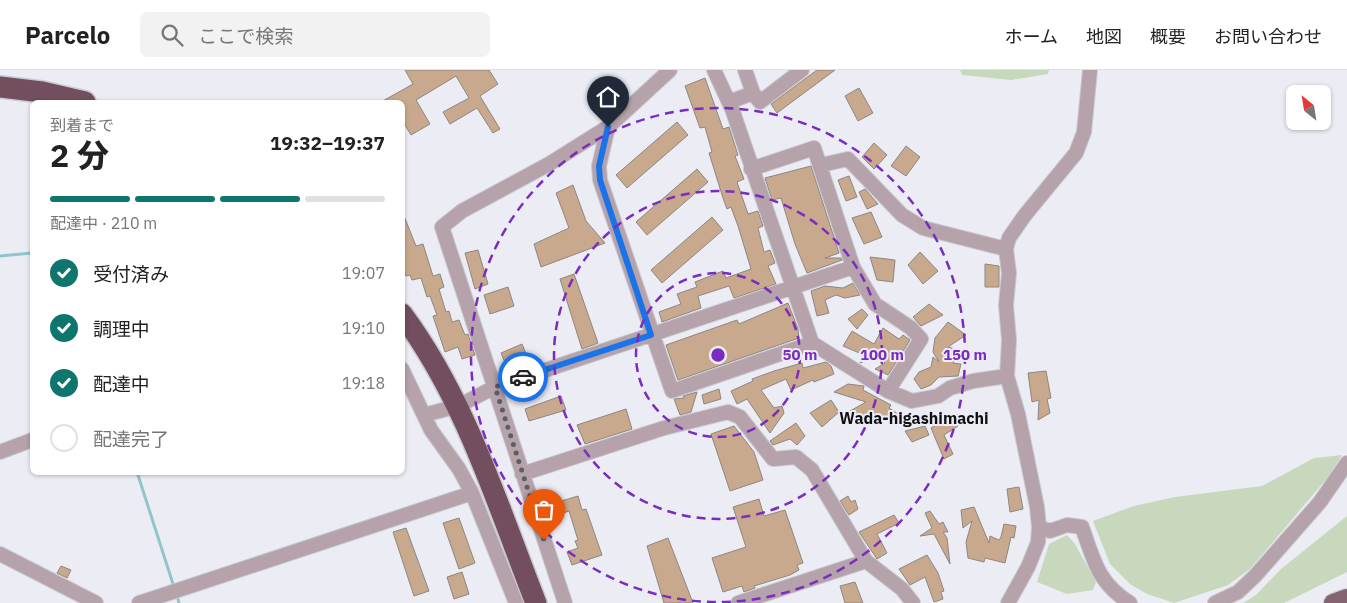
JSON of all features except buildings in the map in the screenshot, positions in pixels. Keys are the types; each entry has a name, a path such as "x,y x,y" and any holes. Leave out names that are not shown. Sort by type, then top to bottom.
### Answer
{"highway":[{"path":"0,87 42,92 76,100"},
{"path":"405,318 429,353 458,406 536,603"}],"main road":[{"path":"1333,603 1347,598"}],"street":[{"path":"565,603 442,227 462,211 549,164 608,127 670,70"},
{"path":"714,70 729,102 812,344 888,391 912,401 938,396 950,388 973,380 1007,376"},
{"path":"745,70 753,93 760,102 802,70"},
{"path":"1008,603 1028,567 1038,542 1039,527 1020,423 1007,376 1009,340 1006,305 1009,273 1006,249 1009,238 1025,214 1076,153 1084,132 1090,70"},
{"path":"729,102 753,93"},
{"path":"608,127 599,166 600,180 651,335 672,391 812,344"},
{"path":"752,169 814,148 853,267 875,304 911,328 921,339 888,391"},
{"path":"821,165 848,159 902,215 923,228 1006,249"},
{"path":"424,415 458,406 495,387 853,267"},
{"path":"405,375 424,415 472,493 516,603"},
{"path":"522,474 664,428 728,412 740,417 773,459 796,457 812,470 866,561 902,589 913,603"},
{"path":"0,452 30,441"},
{"path":"1215,603 1238,592 1255,576 1320,502 1342,473 1347,463"},
{"path":"139,603 472,493"},
{"path":"1039,527 1050,531 1068,525 1082,528 1096,568 1104,582 1114,593 1130,603"},
{"path":"0,554 96,603"},
{"path":"738,603 866,561"}],"green space":[{"path":"960,70 1049,70 1048,74 1011,80 962,75"},
{"path":"1342,455 1328,477 1250,569 1228,585 1174,603 1147,594 1130,584 1110,564 1093,521 1134,506 1175,497 1262,486 1314,458"},
{"path":"1347,516 1347,572 1284,603 1243,603 1256,595 1281,569"},
{"path":"1067,535 1075,544 1096,582 1093,590 1067,594 1037,582 1049,544"}],"waterway":[{"path":"0,256 30,253"},
{"path":"138,475 174,587"},
{"path":"178,599 179,603"}],"way so far":[{"path":"523,377 495,387 544,540"}],"district":[{"name":"Wada-higashimachi","path":"914,418"}],"route":[{"path":"523,377 651,335 600,180 599,166 608,127"}]}
